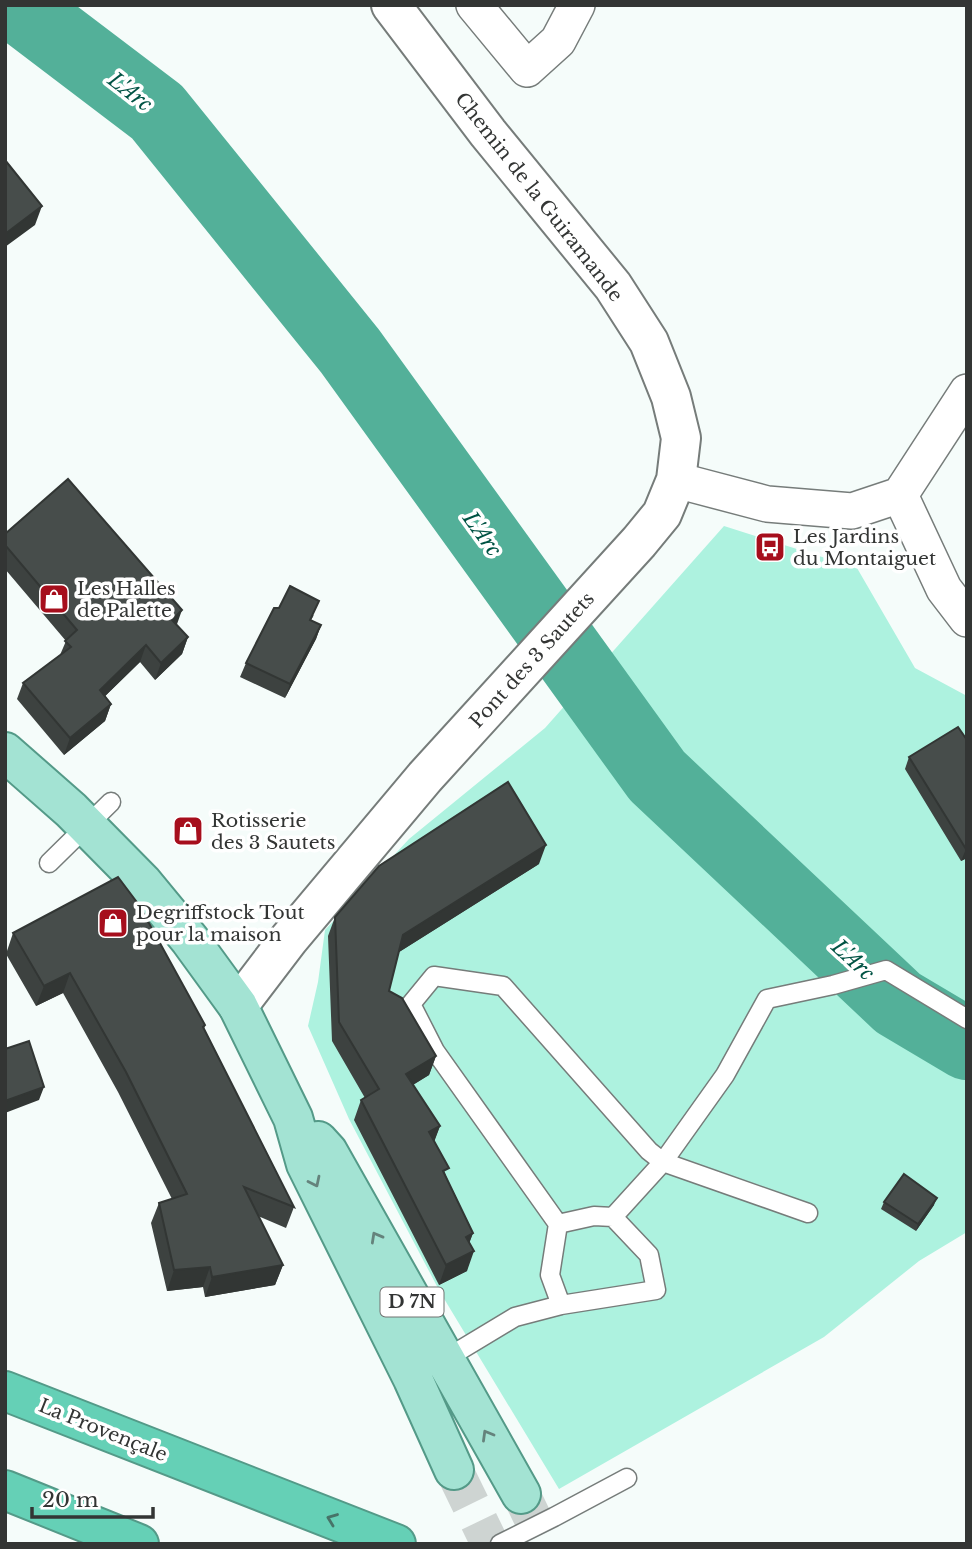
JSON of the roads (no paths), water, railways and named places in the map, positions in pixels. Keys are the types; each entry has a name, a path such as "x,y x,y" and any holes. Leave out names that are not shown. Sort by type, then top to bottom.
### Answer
{"highway":[{"name":"La Provençale","path":"5,1391 396,1544"},
{"path":"5,1490 139,1544"}],"main road":[{"name":"D 7N","path":"5,752 99,814 144,883 238,1006 293,1118 306,1164 428,1370 521,1494"},
{"name":"D 7N","path":"428,1370 454,1470"}],"street":[{"name":"Chemin de la Guiramande","path":"391,5 488,133 613,286 649,342 671,397 681,438 676,480 662,514 639,542"},
{"path":"474,5 527,69 558,41 578,5"},
{"path":"676,480 767,504 852,511 900,495 967,392"},
{"path":"900,495 944,589 967,619"},
{"name":"Pont des 3 Sautets","path":"238,1006 289,939 425,777 639,542"}],"lane":[{"path":"49,863 99,814"},
{"path":"613,1217 663,1162 725,1075 767,999 886,970 967,1019"},
{"path":"561,1305 550,1275 558,1224 435,1051 411,1004 434,976 503,986 649,1151 663,1162 808,1213"},
{"path":"428,1370 516,1317 561,1305 656,1290 649,1255 613,1217 594,1216 558,1224"},
{"path":"500,1544 627,1478"}],"waterway":[{"name":"L'Arc","path":"16,5 157,112 350,351 657,776 898,1003 967,1044"}],"tunnel":[{"path":"454,1470 490,1544"},
{"path":"521,1494 545,1544"}],"place":[{"name":"Les Jardins du Montaiguet","path":"770,547"},
{"name":"Les Halles de Palette","path":"54,599"},
{"name":"Rotisserie des 3 Sautets","path":"188,831"},
{"name":"Degriffstock Tout pour la maison","path":"113,923"}]}
